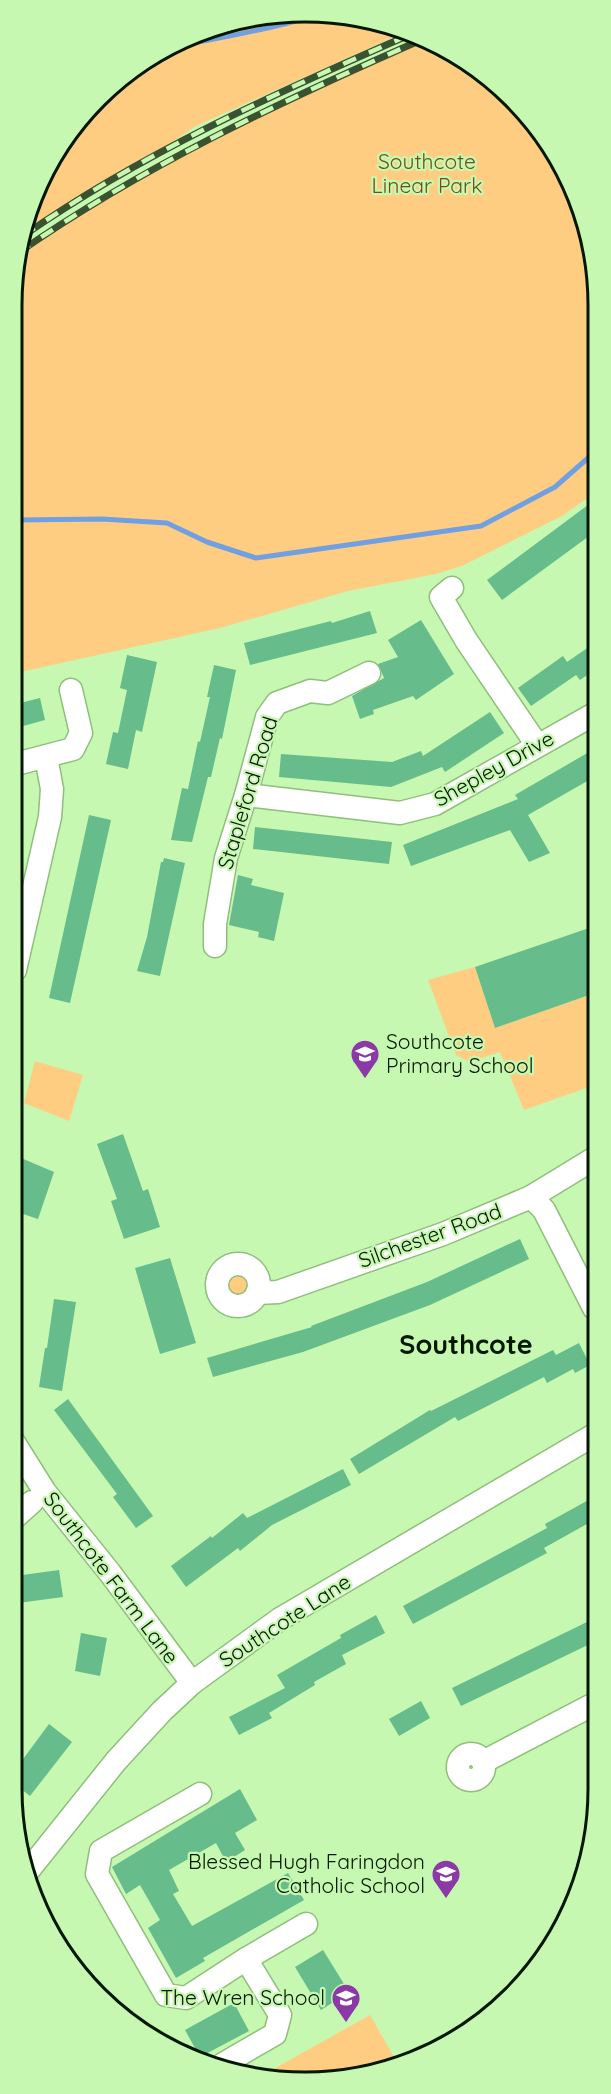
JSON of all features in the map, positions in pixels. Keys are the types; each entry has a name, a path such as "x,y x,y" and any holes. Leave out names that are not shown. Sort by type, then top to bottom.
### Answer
{"street":[{"path":"452,588 441,597 466,640 537,745"},
{"name":"Stapleford Road","path":"215,946 215,924 226,858 267,717 277,703 310,691 328,693 369,673"},
{"path":"22,763 73,749 81,734 71,690"},
{"name":"Shepley Drive","path":"246,795 400,813 435,804 588,717"},
{"path":"22,939 50,817 52,789 46,757"},
{"name":"Silchester Road","path":"257,1293 278,1292 443,1234 531,1197 588,1162"},
{"path":"531,1197 544,1210 588,1296"},
{"name":"Southcote Lane","path":"33,1865 116,1761 162,1711 192,1683 280,1619 588,1439"},
{"name":"Southcote Farm Lane","path":"22,1455 45,1492 110,1573 192,1683"},
{"path":"22,1511 32,1502"},
{"path":"483,1762 588,1707"},
{"path":"200,1794 100,1851 97,1874 166,1995 186,1998 306,1924"},
{"path":"229,2061 275,2034 280,2015 246,1959"}],"green space":[{"path":"287,23 342,25 394,37 196,126 141,163 32,231 52,180 81,133 105,105 133,81 164,60 197,44 232,32"},
{"name":"Southcote Linear Park","path":"413,44 447,60 478,81 506,105 541,148 567,197 579,232 586,269 588,287 588,498 562,516 462,566 436,574 348,591 220,628 22,672 22,306 29,246 113,192 163,164 318,87"},
{"path":"475,967 495,1028 588,996 588,1087 524,1110 500,1052 470,1062 456,1055 428,980"},
{"path":"35,1061 83,1075 69,1121 24,1103"},
{"path":"238,1272 243,1273 249,1279 249,1289 243,1295 238,1296 233,1295 227,1289 226,1284 227,1279 233,1273"},
{"path":"370,2015 394,2057 361,2066 324,2071 273,2069"}],"building":[{"path":"588,505 588,537 502,600 487,580"},
{"path":"370,611 377,633 250,665 244,643 331,621 332,623"},
{"path":"421,620 454,674 416,700 413,696 373,710 374,714 360,719 352,696 384,678 378,664 398,657 388,640"},
{"path":"588,648 588,674 580,680 576,675 531,706 518,688 563,656 567,662"},
{"path":"127,655 157,662 142,732 136,730 128,769 106,764 113,732 118,733 127,690 120,688"},
{"path":"214,665 236,670 222,739 220,738 211,777 208,777 192,842 171,840 182,788 188,789 198,741 200,742"},
{"path":"40,698 45,720 22,726 22,702"},
{"path":"490,712 504,733 445,772 442,767 391,787 279,777 281,754 392,762 421,751 423,756"},
{"path":"588,753 588,781 528,815 550,853 529,862 510,830 411,866 403,845 518,799 515,795"},
{"path":"89,815 111,820 70,1003 49,998"},
{"path":"255,827 392,842 389,864 253,849"},
{"path":"164,858 185,863 160,976 137,971 147,937 161,862"},
{"path":"238,875 253,879 251,885 284,893 274,941 258,937 259,932 229,925"},
{"path":"588,928 588,995 495,1028 475,967"},
{"path":"123,1134 143,1191 148,1189 160,1227 124,1239 111,1201 117,1199 97,1144"},
{"path":"22,1158 54,1172 38,1219 22,1214"},
{"path":"520,1239 529,1259 430,1305 303,1352 213,1377 207,1358 312,1327 427,1282"},
{"path":"170,1258 196,1343 160,1354 135,1268"},
{"path":"54,1299 76,1302 62,1391 39,1387"},
{"path":"579,1343 588,1361 588,1366 575,1373 573,1369 547,1383 544,1377 458,1421 455,1417 359,1474 350,1459 430,1410 553,1350 556,1355"},
{"path":"68,1399 153,1516 136,1528 113,1497 117,1494 54,1410"},
{"path":"343,1469 351,1485 272,1525 240,1551 238,1548 186,1587 171,1566 243,1513 247,1518"},
{"path":"588,1500 588,1523 544,1548 547,1553 413,1624 403,1606 547,1528 545,1524"},
{"path":"59,1570 63,1597 22,1602 22,1575"},
{"path":"376,1615 385,1633 342,1655 346,1664 314,1682 315,1685 269,1713 272,1718 239,1735 229,1717 285,1688 277,1675"},
{"path":"587,1622 588,1624 588,1645 461,1706 452,1688"},
{"path":"81,1633 107,1638 100,1676 75,1671"},
{"path":"421,1701 430,1718 399,1736 389,1719"},
{"path":"49,1724 72,1742 30,1796 22,1790 22,1760"},
{"path":"240,1789 257,1820 235,1833 245,1850 226,1862 216,1843 169,1870 179,1891 173,1894 192,1926 288,1873 304,1900 203,1958 205,1961 176,1978 148,1928 160,1920 140,1885 126,1894 112,1867"},
{"path":"323,1950 349,1992 321,2010 295,1967"},
{"path":"234,2003 249,2031 207,2053 196,2049 185,2030"}],"waterway":[{"path":"208,40 291,23"},
{"path":"22,520 102,519 167,523 207,542 256,558 481,526 555,487 588,458"}],"railway":[{"path":"33,229 162,151 260,102 400,39"},
{"path":"29,246 164,163 265,111 413,44"}],"place":[{"name":"Southcote Primary School","path":"365,1080"},
{"name":"Blessed Hugh Faringdon Catholic School","path":"446,1900"},
{"name":"The Wren School","path":"346,2024"}],"district":[{"name":"Southcote","path":"466,1345"}]}
